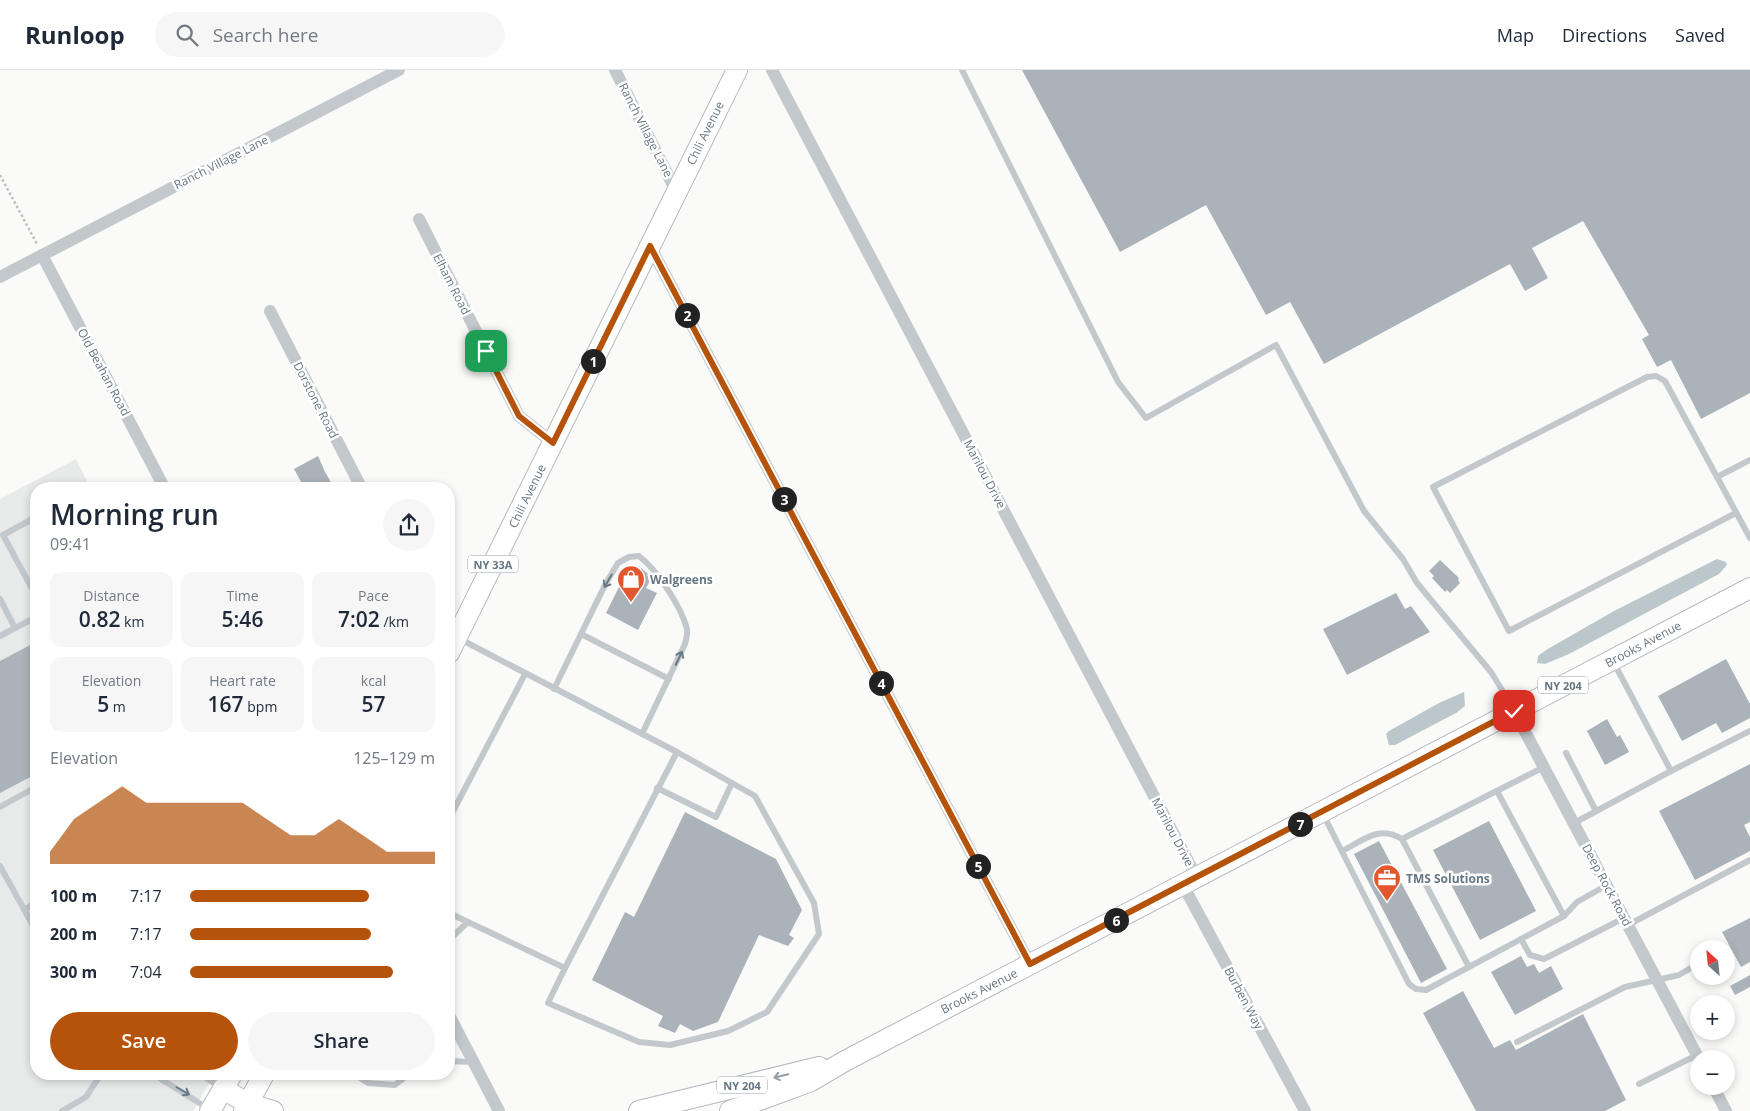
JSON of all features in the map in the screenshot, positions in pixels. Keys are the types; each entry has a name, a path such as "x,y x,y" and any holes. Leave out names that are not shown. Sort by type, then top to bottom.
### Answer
{"main road":[{"name":"Chili Avenue","path":"455,632 553,443 736,70"},
{"name":"Brooks Avenue","path":"730,1111 811,1081 845,1061 1750,588"},
{"name":"Brooks Avenue","path":"639,1111 845,1061"},
{"path":"247,1107 261,1080"},
{"path":"211,1110 227,1082 247,1107 273,1111"}],"street":[{"name":"Ranch Village Lane","path":"0,277 399,70"},
{"name":"Ranch Village Lane","path":"615,70 676,191"},
{"name":"Marilou Drive","path":"772,70 1190,881"},
{"name":"Elham Road","path":"419,219 519,416 553,443"},
{"path":"650,246 1030,964"},
{"name":"Old Beahan Road","path":"42,255 161,482"},
{"name":"Dorstone Road","path":"270,311 358,482"},
{"name":"Deep Rock Road","path":"1514,711 1694,1050"},
{"name":"Burben Way","path":"1190,881 1305,1111"},
{"path":"455,1026 499,1111"},
{"path":"1718,1095 1726,1111"}],"lane":[{"path":"962,70 1118,382 1146,418 1276,345 1364,511 1403,559 1418,583 1491,672 1514,711"},
{"path":"1736,513 1508,631 1433,487 1648,377 1656,376 1665,380 1750,538"},
{"path":"1717,478 1750,460"},
{"path":"30,520 2,535 30,585"},
{"path":"554,689 618,563 629,557 639,556 648,563 662,582 687,630 685,644 642,734"},
{"path":"0,599 15,628"},
{"path":"0,636 30,620"},
{"path":"581,634 669,680"},
{"path":"455,642 524,674 642,734 677,752 756,796 814,903 819,934 767,1012 728,1031 670,1045 639,1042 548,1003 677,752"},
{"path":"1613,660 1671,771"},
{"path":"455,807 524,674"},
{"path":"1574,823 1750,731"},
{"path":"1566,753 1596,811"},
{"path":"1402,839 1544,767"},
{"path":"657,788 716,817 732,783"},
{"path":"0,807 30,790"},
{"path":"1497,791 1564,916"},
{"path":"1322,813 1409,984 1416,989 1426,990 1564,916 1577,902 1606,885"},
{"path":"1342,851 1381,831 1392,833 1402,839 1469,967"},
{"path":"1521,939 1530,955 1544,959 1750,860"},
{"path":"0,866 30,919"},
{"path":"25,909 30,906"},
{"path":"455,916 565,968"},
{"path":"455,934 468,922"},
{"path":"1518,1042 1625,987 1678,975 1690,968"},
{"path":"455,1061 474,1062"},
{"path":"1639,1084 1690,1061"},
{"path":"65,1110 86,1097 97,1080"},
{"path":"163,1080 211,1110"},
{"path":"363,1080 368,1083 395,1085 401,1080"}],"path":[{"path":"0,174 42,255"}],"shaded area":[{"path":"76,459 88,482 32,482"},
{"path":"30,483 30,1080 211,1080 193,1111 0,1111 0,499"},
{"path":"1717,559 1726,562 1727,565 1719,574 1569,654 1545,664 1537,663 1538,656 1546,650 1614,611"},
{"path":"1464,692 1465,706 1456,713 1395,745 1389,745 1386,734 1389,731 1439,703"}],"building":[{"path":"1022,70 1750,70 1750,393 1701,419 1671,360 1657,367 1642,339 1649,335 1583,221 1532,248 1548,278 1525,291 1510,264 1324,364 1290,302 1266,315 1206,205 1120,252"},
{"path":"318,456 331,482 301,482 294,469"},
{"path":"1440,560 1459,578 1460,583 1450,593 1447,590 1445,592 1432,578 1434,576 1429,571"},
{"name":"Walgreens","path":"641,568 652,577 646,588 657,593 638,630 606,613 624,577 633,581"},
{"path":"1396,593 1405,609 1411,606 1430,632 1347,675 1323,629"},
{"path":"30,645 30,777 0,793 0,661"},
{"path":"1726,659 1750,704 1750,718 1722,733 1716,723 1682,741 1658,696"},
{"path":"1607,719 1617,737 1620,735 1629,752 1605,765 1587,731"},
{"path":"1750,764 1750,822 1744,825 1750,837 1750,851 1695,880 1659,811"},
{"path":"685,812 776,859 802,910 789,935 794,938 788,946 759,935 718,1022 693,1031 680,1024 675,1033 658,1026 663,1016 592,980 625,912 634,917"},
{"path":"1489,821 1536,911 1480,940 1433,850"},
{"path":"1379,841 1447,969 1421,983 1354,854"},
{"path":"1750,918 1750,962 1741,967 1735,956 1735,940 1726,940 1722,932"},
{"path":"1521,956 1527,967 1534,964 1539,973 1551,966 1563,989 1515,1015 1491,972"},
{"path":"1750,975 1750,987 1735,995 1730,986 1735,985"},
{"path":"1463,991 1494,1048 1510,1040 1516,1050 1583,1014 1626,1100 1605,1111 1476,1111 1423,1013"}],"place":[{"name":"Walgreens","path":"631,603"},
{"name":"TMS Solutions","path":"1387,902"}],"route":[{"path":"486,351 519,416 553,443 650,246 1030,964 1514,711"}]}
